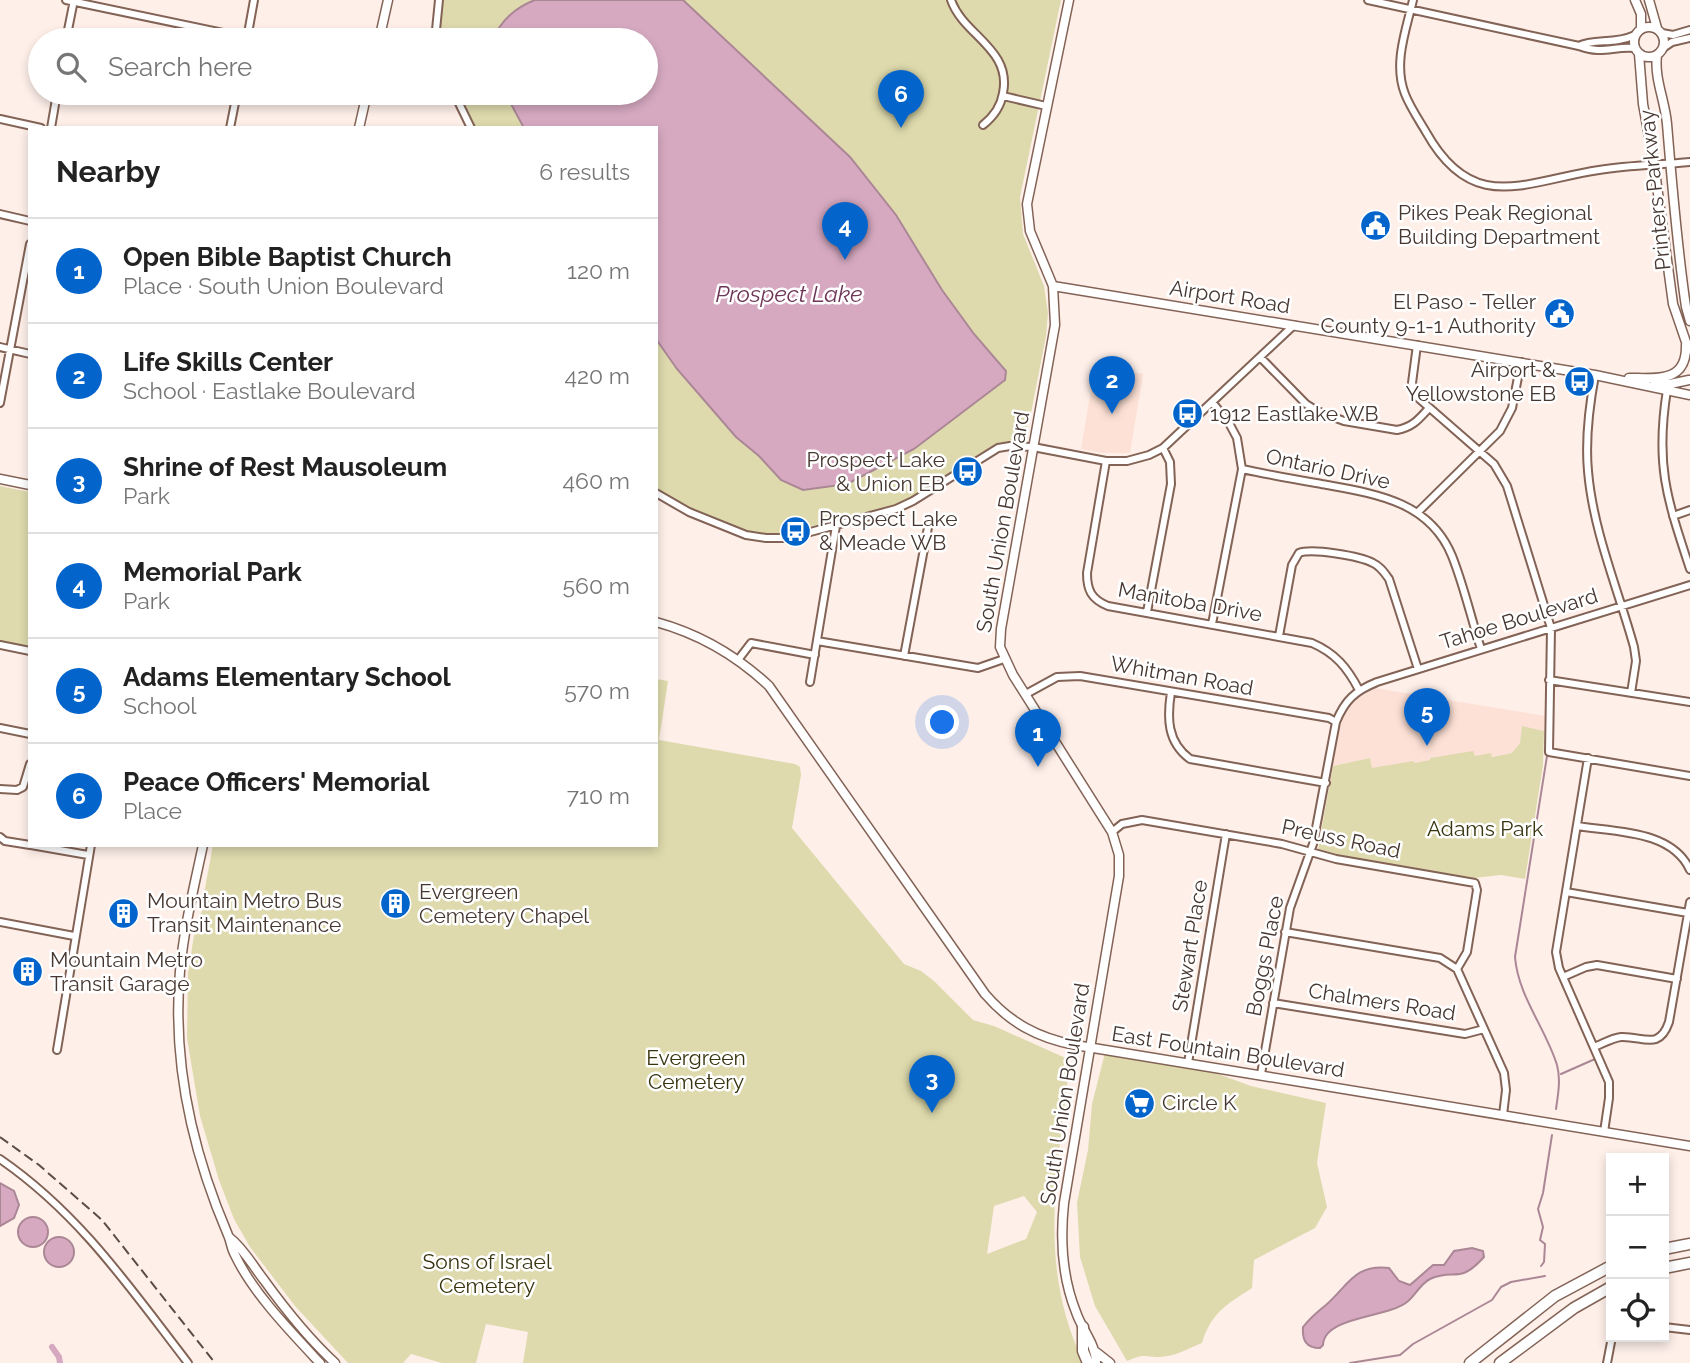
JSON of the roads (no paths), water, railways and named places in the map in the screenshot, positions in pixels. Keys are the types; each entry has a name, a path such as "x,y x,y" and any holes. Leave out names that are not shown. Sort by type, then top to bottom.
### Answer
{"highway":[{"path":"1669,1248 1690,1244"},
{"path":"1669,1267 1690,1263"},
{"path":"1470,1363 1555,1296 1606,1269"},
{"path":"1500,1363 1547,1326 1606,1290"},
{"path":"1509,1363 1547,1326"},
{"path":"1083,1327 1083,1351 1088,1363"},
{"path":"1464,1363 1480,1355"}],"main road":[{"path":"382,28 388,0"},
{"name":"South Union Boulevard","path":"1069,0 1027,204 1030,231 1053,286 1055,326 1000,647 1004,659 1112,832 1119,855 1119,876 1064,1203 1062,1233 1064,1268 1069,1290 1096,1352 1110,1363"},
{"path":"1635,0 1641,14 1637,51 1645,57 1660,52 1660,31 1649,0"},
{"path":"1638,32 1650,27 1660,31"},
{"name":"Printers Parkway","path":"1611,378 1667,377 1676,372 1685,359 1688,346 1674,304 1637,51"},
{"name":"Printers Parkway","path":"1660,52 1656,73 1667,122 1684,294 1690,321"},
{"path":"359,126 364,105"},
{"name":"Airport Road","path":"1053,286 1521,362 1690,395"},
{"path":"1635,378 1670,384 1690,380"},
{"path":"1670,391 1690,380"},
{"path":"0,479 28,485"},
{"name":"East Fountain Boulevard","path":"658,623 694,635 738,660 779,699 995,1005 1013,1021 1042,1037 1690,1146"},
{"path":"203,847 187,918 180,974 180,1058 193,1135 210,1193 230,1238 233,1253 258,1290 320,1363"},
{"path":"230,1238 240,1245 274,1294 335,1363"},
{"name":"South Union Boulevard","path":"1096,1352 1096,1363"}],"street":[{"path":"249,28 254,0"},
{"path":"436,28 439,0"},
{"path":"951,0 958,15 1000,62 1004,79 1003,96 996,110 983,125"},
{"path":"1368,0 1593,51 1619,47 1637,51"},
{"path":"1413,0 1400,65 1405,96 1438,152 1466,177 1488,185 1510,187 1598,170 1690,162"},
{"path":"68,28 71,1 196,28"},
{"path":"1660,31 1673,35 1690,30"},
{"path":"1579,46 1585,43 1621,42 1638,32"},
{"path":"1660,52 1672,43 1690,38"},
{"path":"1003,96 1046,106"},
{"path":"51,126 55,105"},
{"path":"230,126 235,105"},
{"path":"460,105 470,126"},
{"path":"0,119 32,126"},
{"path":"0,215 28,221"},
{"path":"0,403 28,254"},
{"path":"658,494 698,517 757,537 788,538 905,505 998,448 1033,447 1106,461 1134,459 1163,448 1294,325"},
{"path":"1417,345 1412,383 1416,396 1494,464 1507,486 1551,628 1549,752 1690,776"},
{"path":"0,347 28,354"},
{"path":"1260,357 1306,404 1330,417 1397,430 1408,428 1417,422 1429,408"},
{"path":"1418,512 1480,452 1507,421 1521,362"},
{"path":"1595,375 1586,434 1588,473 1595,516 1634,647 1636,661 1631,693"},
{"path":"1670,391 1662,422 1661,457 1667,498 1690,569"},
{"path":"1212,624 1242,469 1237,438 1213,402"},
{"path":"1147,612 1171,484 1170,462 1163,448"},
{"name":"Manitoba Drive","path":"1106,461 1087,573 1087,585 1097,601 1108,606 1312,643 1326,649 1344,664 1359,690"},
{"name":"Ontario Drive","path":"1242,469 1375,494 1398,501 1418,512 1440,535 1452,555 1481,649"},
{"path":"1673,516 1690,510"},
{"path":"904,656 929,522"},
{"path":"810,682 836,526"},
{"path":"1279,636 1292,565 1299,553 1311,551 1368,560 1376,564 1389,579 1418,669"},
{"name":"Tahoe Boulevard","path":"1359,690 1481,649 1690,585"},
{"path":"817,641 978,668 1004,659"},
{"path":"738,660 751,643 814,655"},
{"path":"0,645 28,651"},
{"name":"Whitman Road","path":"1026,694 1044,682 1068,676 1329,718 1336,723"},
{"path":"1549,680 1690,702"},
{"name":"Boggs Place","path":"1261,1074 1290,908 1311,851 1336,723 1342,708 1359,690"},
{"path":"1171,692 1168,710 1171,735 1176,746 1190,759 1326,783"},
{"path":"0,728 28,734"},
{"path":"1588,758 1556,952 1563,976 1609,1082 1604,1132"},
{"path":"0,789 17,790 23,787 28,771"},
{"name":"Preuss Road","path":"1112,832 1122,824 1142,820 1311,851 1336,859 1475,883 1477,890 1467,952 1457,969"},
{"path":"1577,826 1659,840 1675,849 1690,868"},
{"name":"Stewart Place","path":"1188,1063 1226,834"},
{"path":"0,837 5,841 28,845"},
{"path":"42,847 88,855"},
{"path":"57,1050 90,847"},
{"path":"1566,892 1688,913"},
{"path":"1594,1047 1619,1037 1652,1041 1665,1033 1690,902"},
{"path":"0,922 74,936"},
{"path":"1285,932 1440,958 1457,969 1506,1081 1503,1115"},
{"path":"1563,976 1597,965 1677,979"},
{"name":"Chalmers Road","path":"1273,1003 1465,1034 1484,1029"},
{"path":"1660,1037 1664,1044"},
{"path":"0,1159 32,1181 96,1244 188,1363"},
{"path":"1669,1328 1690,1330"},
{"path":"1607,1363 1611,1342"}],"water":[{"name":"Prospect Lake","path":"535,0 683,0 850,157 896,215 942,290 974,334 1006,371 1005,380 914,449 847,484 803,490 781,480 759,456 736,437 677,369 658,342 658,126 523,126 512,105 658,105 658,28 499,28 521,7"},
{"path":"0,1183 14,1191 19,1205 14,1218 0,1226"},
{"path":"33,1217 44,1221 48,1232 44,1243 33,1247 22,1243 18,1232 22,1221"},
{"path":"59,1237 70,1241 74,1252 70,1263 59,1267 48,1263 44,1252 48,1241"},
{"path":"1472,1248 1483,1251 1484,1257 1469,1271 1430,1279 1407,1302 1398,1307 1334,1328 1326,1335 1320,1348 1311,1347 1306,1342 1303,1327 1359,1273 1367,1269 1389,1268 1399,1281 1410,1285 1433,1265 1444,1265 1454,1251"}],"waterway":[{"path":"1547,756 1515,957 1521,985 1557,1065 1559,1081 1556,1109"},
{"path":"1561,1074 1595,1059"},
{"path":"1541,1266 1544,1262 1545,1244 1540,1240 1543,1227 1538,1209 1552,1135"},
{"path":"1350,1363 1400,1355 1413,1344 1492,1300 1501,1287 1511,1282 1545,1276"},
{"path":"52,1347 60,1363"}],"railway":[{"path":"0,1137 39,1165 102,1220 215,1363"}],"place":[{"name":"Peace Officers' Memorial","path":"901,128"},
{"name":"Pikes Peak Regional Building Department","path":"1375,225"},
{"name":"Memorial Park","path":"845,260"},
{"name":"El Paso - Teller County 9-1-1 Authority","path":"1559,314"},
{"name":"Airport & Yellowstone EB","path":"1579,382"},
{"name":"Life Skills Center","path":"1112,414"},
{"name":"1912 Eastlake WB","path":"1187,414"},
{"name":"Prospect Lake & Union EB","path":"968,472"},
{"name":"Prospect Lake & Meade WB","path":"796,531"},
{"name":"Adams Elementary School","path":"1427,746"},
{"name":"Open Bible Baptist Church","path":"1038,767"},
{"name":"Evergreen Cemetery Chapel","path":"396,904"},
{"name":"Mountain Metro Bus Transit Maintenance","path":"124,913"},
{"name":"Mountain Metro Transit Garage","path":"27,972"},
{"name":"Circle K","path":"1139,1103"},
{"name":"Shrine of Rest Mausoleum","path":"932,1113"}],"park label":[{"name":"Adams Park","path":"1485,829"},
{"name":"Evergreen Cemetery","path":"696,1070"},
{"name":"Sons of Israel Cemetery","path":"487,1274"}]}
